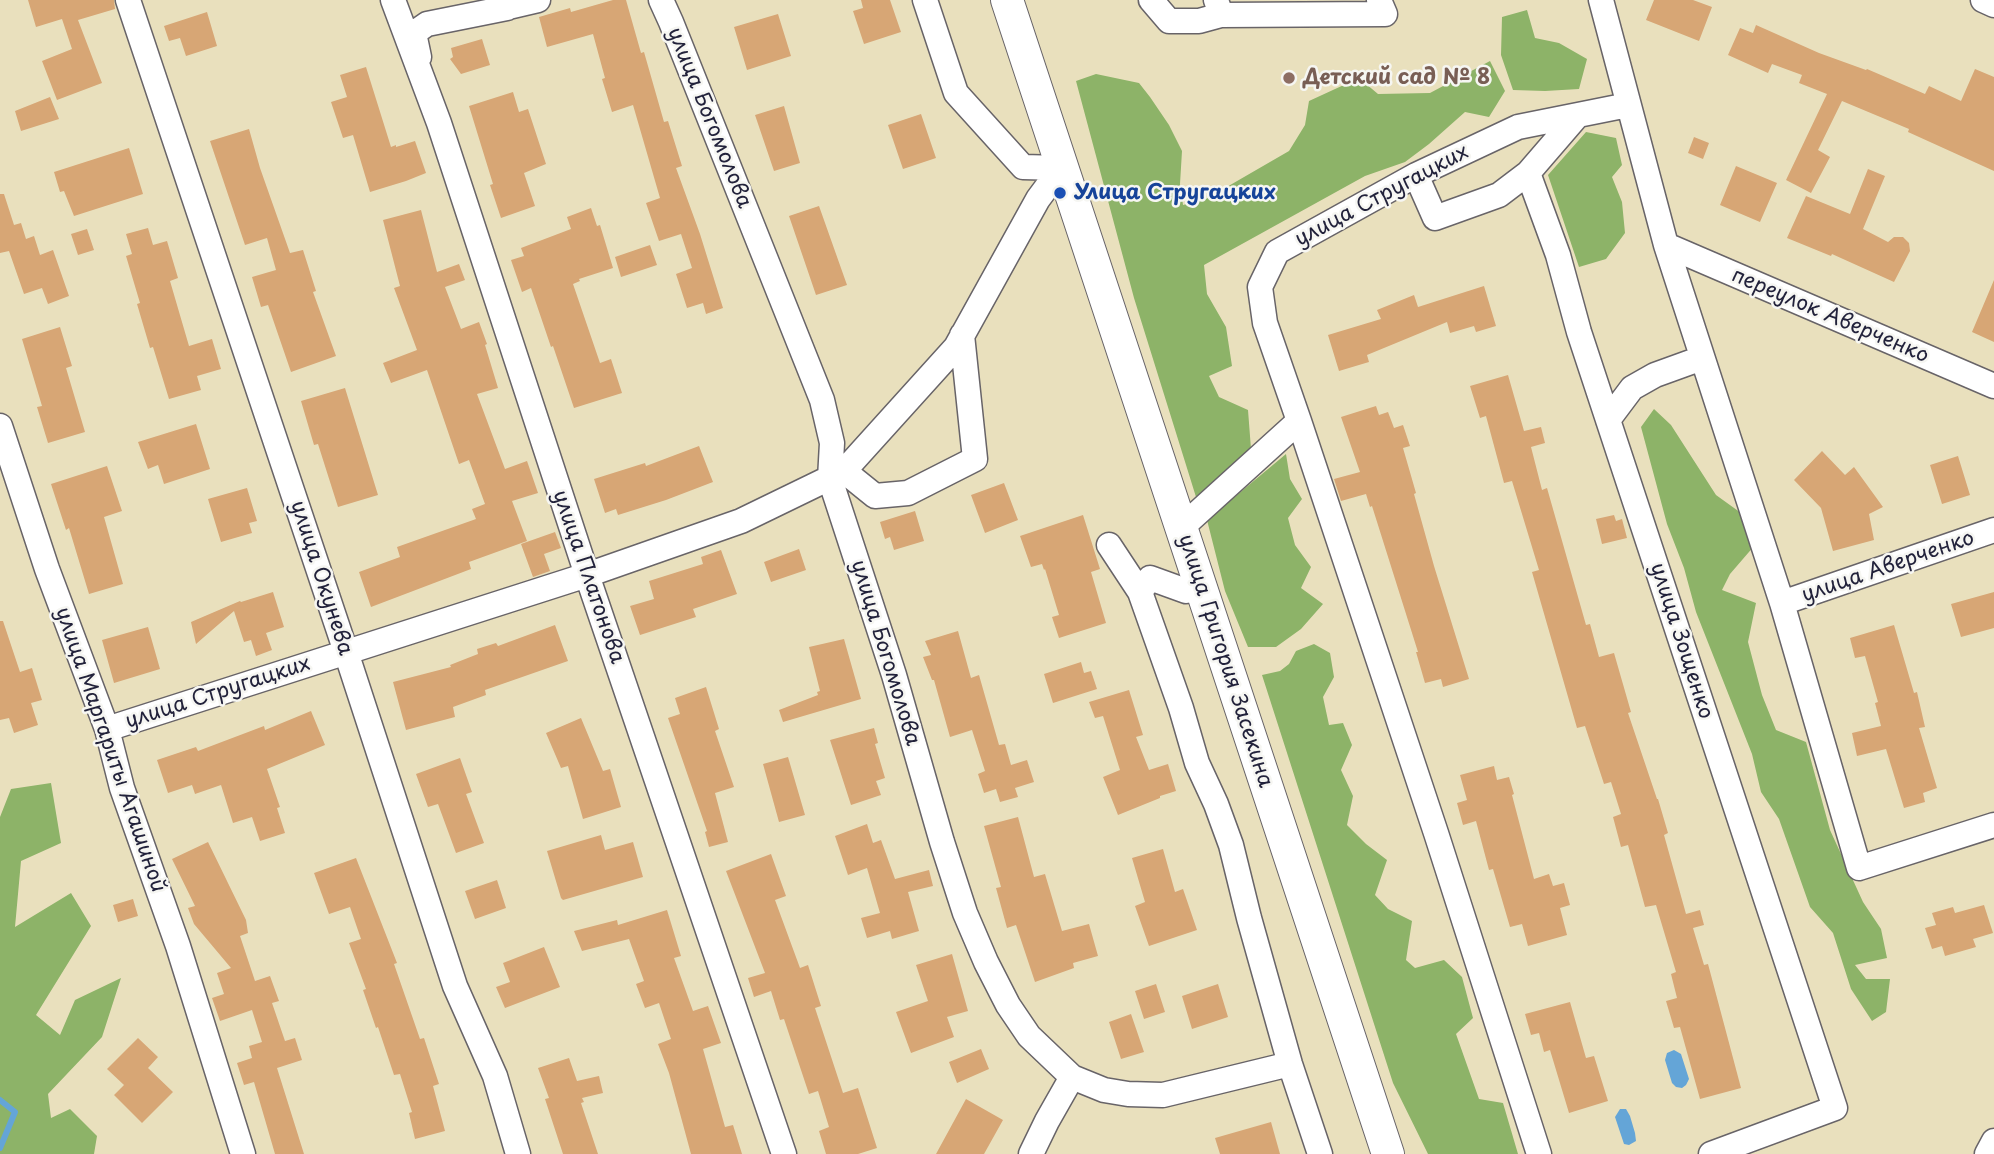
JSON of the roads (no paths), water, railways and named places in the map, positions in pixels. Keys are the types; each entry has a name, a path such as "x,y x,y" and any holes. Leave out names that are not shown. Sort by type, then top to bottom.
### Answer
{"main road":[{"name":"улица Григория Засекина","path":"1007,0 1388,1154"}],"street":[{"name":"улица Окунева","path":"128,0 455,986 495,1076 518,1154"},
{"path":"394,0 415,26 538,0"},
{"name":"улица Платонова","path":"394,0 428,93 587,575 784,1154"},
{"name":"улица Богомолова","path":"660,0 822,400 837,475 965,913 1008,1005 1029,1036 1072,1077 1104,1090 1163,1095 1290,1064"},
{"path":"925,0 956,93 1023,167 1061,167"},
{"path":"1151,0 1169,21 1199,21 1216,11 1385,14 1379,0"},
{"path":"1601,0 1665,245 1783,603 1859,868 1994,825"},
{"path":"1983,0 1994,5"},
{"path":"427,24 414,33 428,93"},
{"name":"улица Стругацких","path":"1299,421 1265,323 1260,287 1277,252 1416,175 1518,127 1628,105"},
{"path":"1416,175 1435,218 1499,195 1528,173 1578,115"},
{"name":"улица Стругацких","path":"107,729 587,575 741,521 837,475 956,347 1038,199 1061,167"},
{"name":"улица Зощенко","path":"1528,173 1558,255 1579,332 1835,1108 1711,1154"},
{"name":"переулок Аверченко","path":"1665,245 1994,386"},
{"path":"837,475 875,496 908,493 975,459 962,335"},
{"path":"1608,420 1632,388 1655,375 1702,358"},
{"path":"1181,528 1299,421 1436,832 1539,1154"},
{"name":"улица Маргариты Агашиной","path":"0,426 47,569 107,729 122,788 178,946 243,1154"},
{"name":"улица Аверченко","path":"1783,603 1994,530"},
{"path":"1109,545 1140,592 1181,708 1197,763 1231,845 1290,1064 1320,1154"},
{"path":"1140,592 1150,578 1186,591 1200,585"},
{"path":"1031,1154 1072,1077"},
{"path":"1987,1154 1994,1141"}],"water":[{"path":"1674,1050 1681,1054 1689,1079 1682,1088 1672,1083 1665,1060 1667,1053"},
{"path":"1620,1109 1626,1109 1635,1133 1636,1141 1629,1145 1624,1144 1615,1117"}],"waterway":[{"path":"0,1100 15,1112 0,1148"}],"place":[{"name":"Детский сад № 8","path":"1289,78"},
{"name":"Улица Стругацких","path":"1060,193"}]}
